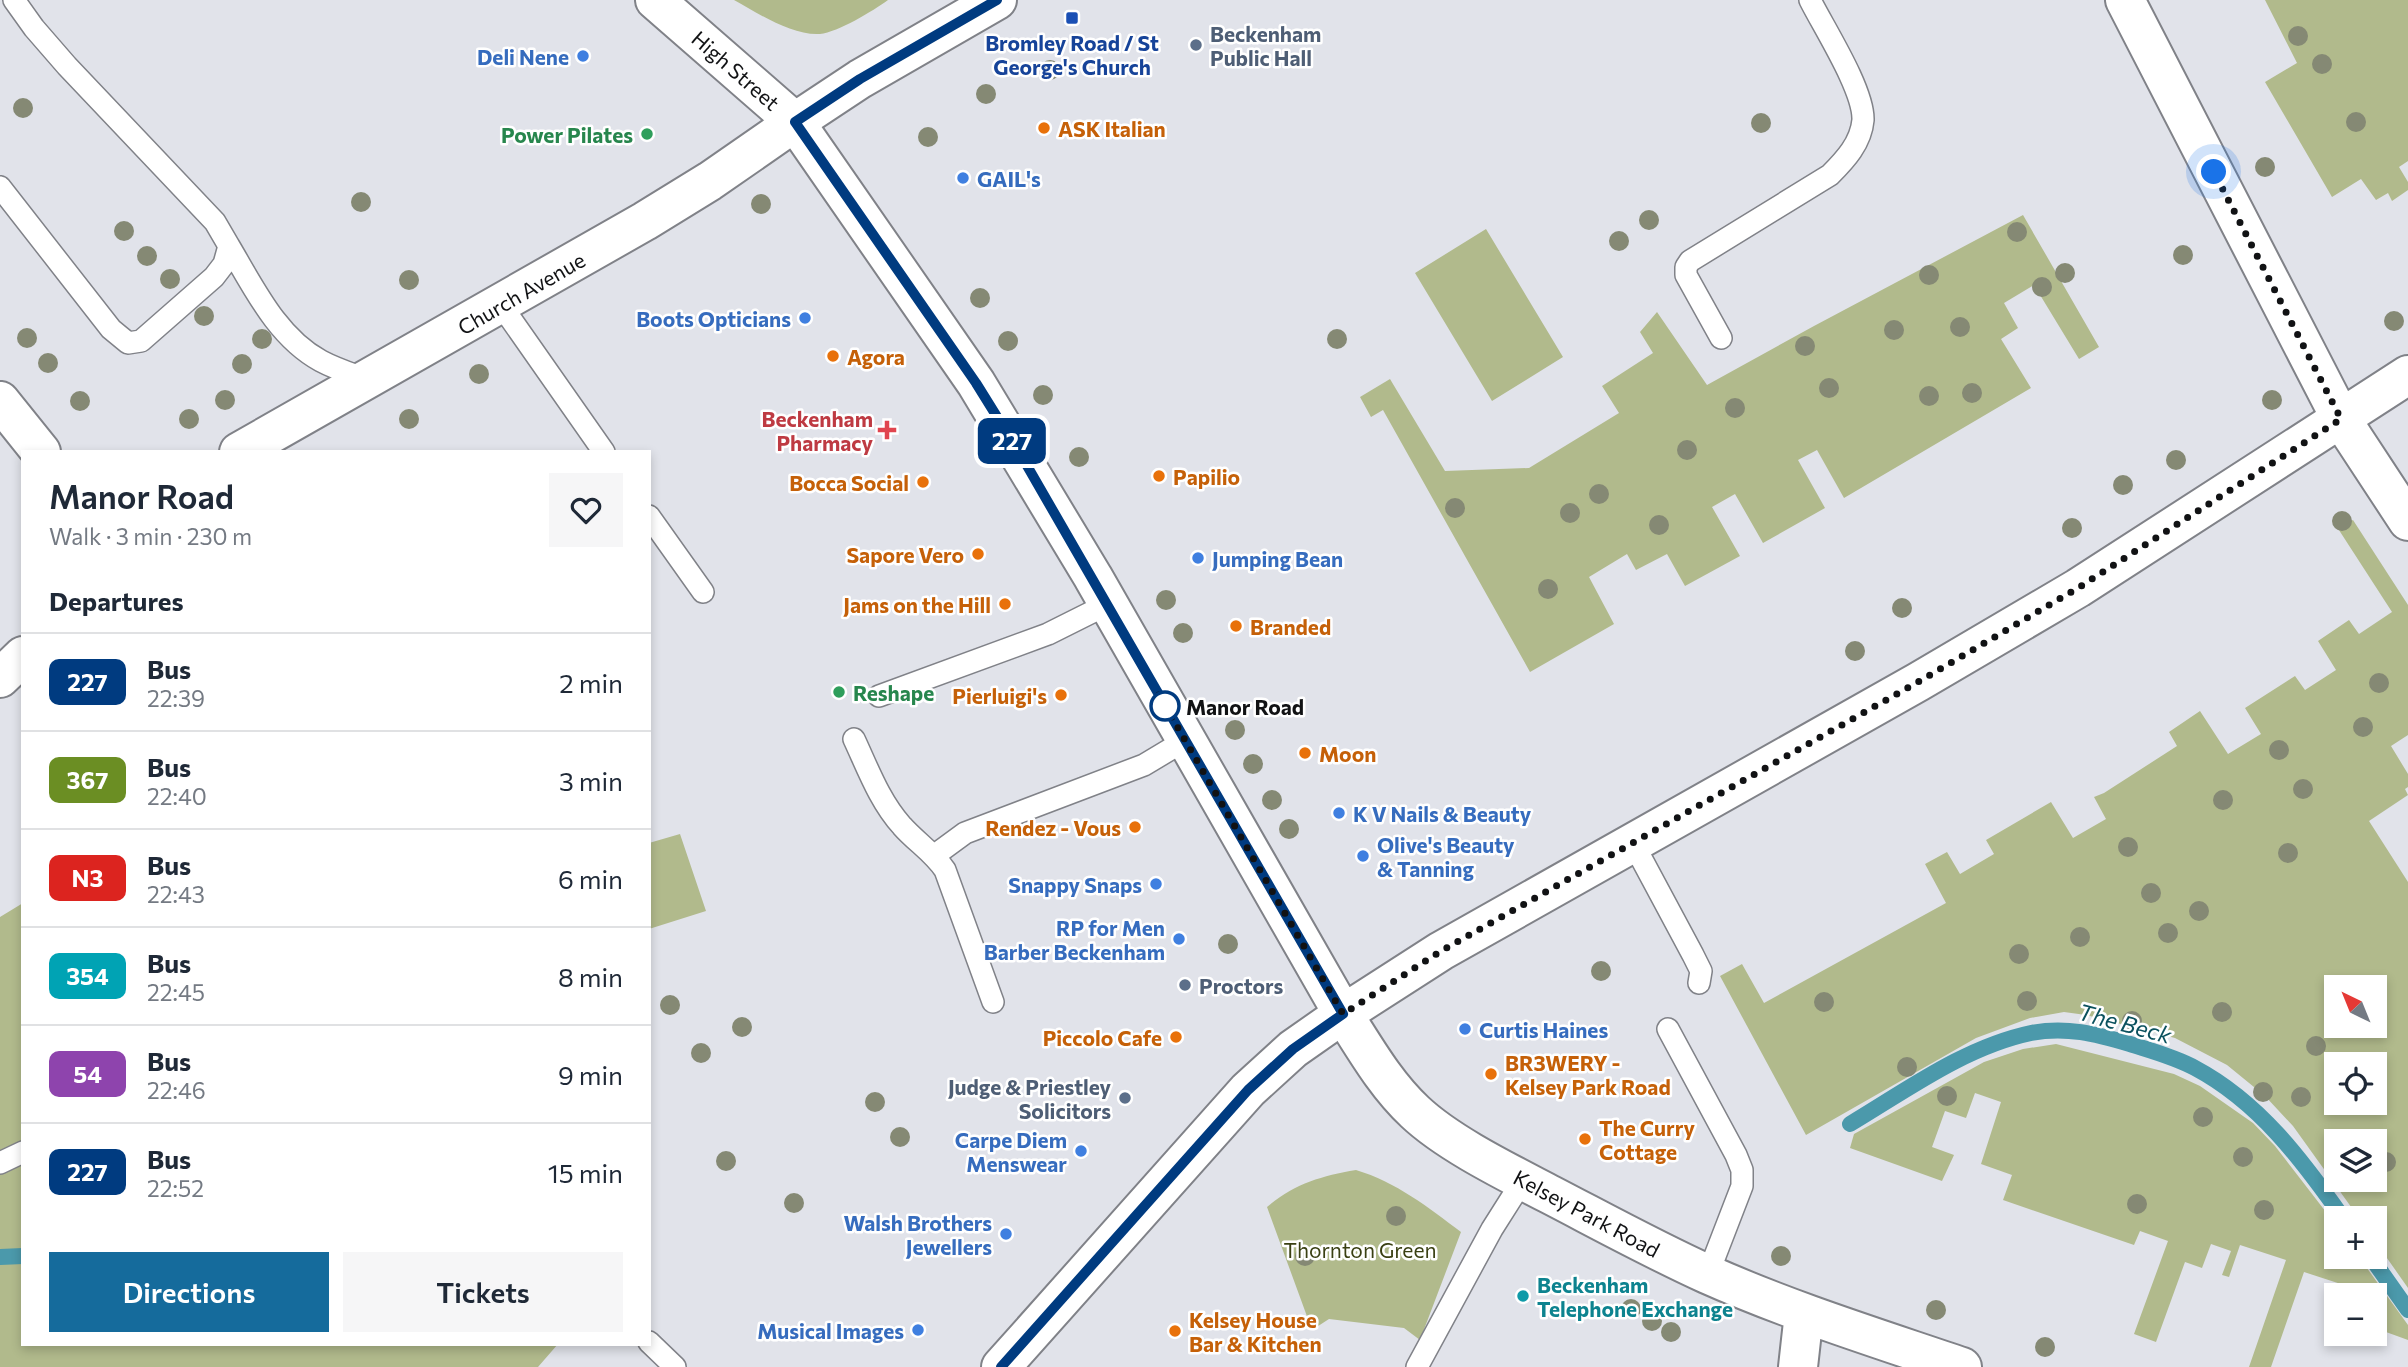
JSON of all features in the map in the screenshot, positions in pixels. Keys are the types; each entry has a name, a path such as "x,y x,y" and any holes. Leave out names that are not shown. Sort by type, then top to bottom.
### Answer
{"main road":[{"name":"High Street","path":"655,0 795,122 976,383 1108,604 1184,741 1343,1014"},
{"name":"Church Avenue","path":"243,450 645,222 860,79 997,0"},
{"path":"2125,0 2341,419 2408,521"},
{"path":"1001,1367 1248,1090 1293,1049 1441,951 1918,682 2078,588 2408,375"},
{"path":"0,401 39,450"},
{"path":"0,678 21,658"},
{"name":"Kelsey Park Road","path":"1343,1014 1397,1095 1417,1114 1440,1132 1523,1180 1708,1275 1804,1313 1962,1367"},
{"path":"1798,1367 1804,1313"}],"lane":[{"path":"14,0 67,66 215,222 268,312 302,348 323,362 368,380"},
{"path":"1721,338 1686,275 1686,267 1690,261 1830,176 1849,157 1859,136 1863,120 1856,88 1810,0"},
{"path":"0,187 111,329 128,344 141,341 214,277 224,264 229,246"},
{"path":"502,305 603,450"},
{"path":"651,519 703,592"},
{"path":"879,696 1048,634 1108,604"},
{"path":"855,739 883,801 901,825 935,855 944,870 993,1002"},
{"path":"935,855 965,834 1132,771 1184,741"},
{"path":"1633,843 1693,955 1700,971 1699,983"},
{"path":"1668,1029 1736,1154 1741,1170 1742,1186 1708,1275"},
{"path":"0,1163 21,1153"},
{"path":"1417,1367 1492,1229 1523,1180"},
{"path":"651,1344 675,1367"}],"green space":[{"path":"734,0 888,0 845,25 820,34 809,34 787,28"},
{"path":"2265,0 2408,0 2408,161 2399,167 2408,182 2408,190 2392,201 2388,193 2376,200 2361,179 2332,197 2265,82 2297,63"},
{"path":"2023,215 2099,347 2079,359 2034,285 2004,303 2018,328 2001,339 2031,388 1844,498 1817,450 1798,460 1825,508 1763,543 1735,494 1712,507 1740,556 1685,586 1667,554 1636,570 1627,554 1589,577 1614,624 1530,672 1383,410 1371,417 1360,397 1390,379 1445,471 1529,468 1619,413 1602,386 1653,353 1640,332 1657,312 1707,385"},
{"path":"1486,229 1563,357 1492,401 1415,273"},
{"path":"2353,520 2408,605 2408,735 2391,746 2408,774 2408,787 2405,789 2408,795 2369,821 2408,882 2408,1288 2387,1258 2387,1206 2350,1206 2340,1192 2387,1192 2387,1129 2324,1129 2324,1169 2293,1126 2265,1096 2227,1065 2175,1038 2086,1015 2064,1012 2030,1018 1976,1038 1806,1135 1720,976 1742,964 1764,1003 1946,903 1925,864 1947,852 1960,874 1994,854 1986,840 2051,802 2073,838 2106,819 2094,797 2177,746 2169,732 2200,711 2228,754 2261,734 2245,708 2295,676 2305,690 2336,670 2318,641 2349,620 2359,634 2392,612 2337,527"},
{"path":"680,834 706,911 651,928 651,842"},
{"path":"21,904 21,1346 556,1346 538,1367 0,1367 0,917"},
{"path":"2056,1044 2174,1074 2200,1086 2253,1123 2275,1146 2324,1209 2324,1269 2368,1269 2378,1283 2338,1283 2304,1272 2271,1367 2249,1367 2286,1260 2240,1245 2229,1277 2222,1275 2231,1251 2211,1244 2202,1268 2185,1262 2156,1342 2134,1334 2168,1241 2140,1231 2134,1245 2003,1200 2012,1175 1981,1164 2001,1102 1975,1093 1966,1118 1945,1111 1932,1147 1954,1155 1942,1181 1850,1148 1854,1134 1984,1062 2023,1049"},
{"name":"Thornton Green","path":"1356,1170 1398,1188 1461,1232 1420,1340 1404,1328 1329,1319 1312,1330 1267,1207 1287,1192 1308,1182"},
{"path":"2387,1296 2408,1325 2408,1340 2387,1332"}],"waterway":[{"name":"The Beck","path":"1850,1124 1937,1071 1983,1048 2044,1031 2093,1034 2171,1057 2218,1082 2278,1134 2334,1206"},
{"name":"The Beck","path":"0,1257 21,1256"},
{"name":"The Beck","path":"2379,1269 2408,1310"}],"bus line":[{"name":"227","path":"997,0 860,79 795,122 976,383 1022,457 1343,1014 1293,1049 1248,1090 1001,1367"}],"place":[{"name":"Bromley Road / St George's Church","path":"1072,18"},
{"name":"Beckenham Public Hall","path":"1196,45"},
{"name":"Deli Nene","path":"583,56"},
{"name":"ASK Italian","path":"1044,128"},
{"name":"Power Pilates","path":"647,134"},
{"name":"GAIL's","path":"963,178"},
{"name":"Boots Opticians","path":"805,318"},
{"name":"Agora","path":"833,356"},
{"name":"Beckenham Pharmacy","path":"887,430"},
{"name":"Papilio","path":"1159,476"},
{"name":"Bocca Social","path":"923,482"},
{"name":"Sapore Vero","path":"978,554"},
{"name":"Jumping Bean","path":"1198,558"},
{"name":"Jams on the Hill","path":"1005,604"},
{"name":"Branded","path":"1236,626"},
{"name":"Reshape","path":"839,692"},
{"name":"Pierluigi's","path":"1061,695"},
{"name":"Manor Road","path":"1165,706"},
{"name":"Moon","path":"1305,753"},
{"name":"K V Nails & Beauty","path":"1339,813"},
{"name":"Rendez - Vous","path":"1135,827"},
{"name":"Olive's Beauty & Tanning","path":"1363,856"},
{"name":"Snappy Snaps","path":"1156,884"},
{"name":"RP for Men Barber Beckenham","path":"1179,939"},
{"name":"Proctors","path":"1185,985"},
{"name":"Curtis Haines","path":"1465,1029"},
{"name":"Piccolo Cafe","path":"1176,1037"},
{"name":"BR3WERY - Kelsey Park Road","path":"1491,1074"},
{"name":"Judge & Priestley Solicitors","path":"1125,1098"},
{"name":"The Curry Cottage","path":"1585,1139"},
{"name":"Carpe Diem Menswear","path":"1081,1151"},
{"name":"Walsh Brothers Jewellers","path":"1006,1234"},
{"name":"Beckenham Telephone Exchange","path":"1523,1296"},
{"name":"Musical Images","path":"918,1330"},
{"name":"Kelsey House Bar & Kitchen","path":"1175,1331"}],"route":[{"path":"1165,706 1159,695 1343,1014 1441,951 1918,682 2078,588 2341,419 2214,172"}]}
